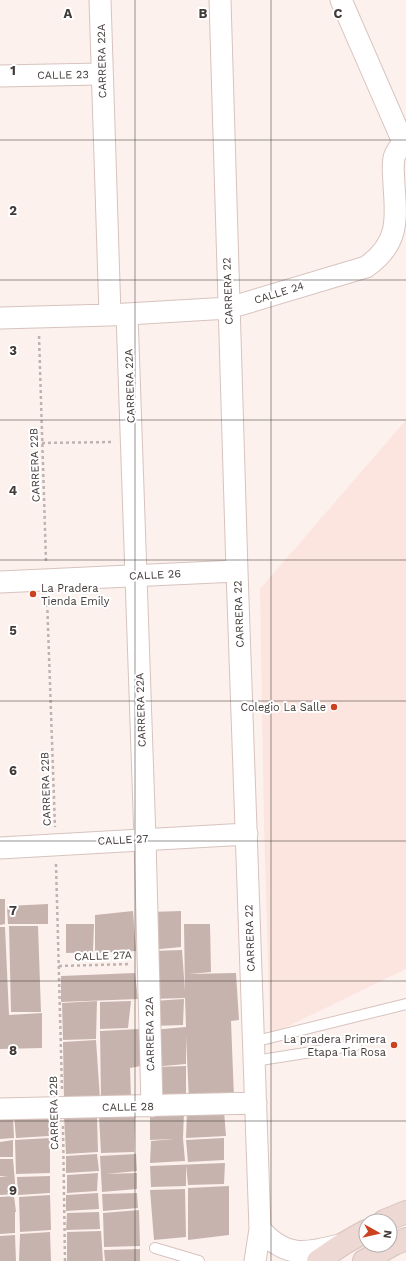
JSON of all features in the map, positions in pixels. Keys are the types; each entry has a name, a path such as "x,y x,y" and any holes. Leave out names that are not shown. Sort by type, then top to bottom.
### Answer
{"main road":[{"path":"318,1261 358,1236"},
{"path":"364,1261 406,1239"}],"street":[{"name":"CARRERA 22A","path":"100,0 101,74 119,314 132,442 152,1106"},
{"name":"CARRERA 22","path":"220,0 237,571 260,1229 256,1261"},
{"path":"341,0 404,141"},
{"name":"CALLE 23","path":"0,76 101,74"},
{"name":"CALLE 24","path":"0,318 229,308 366,267 379,258 388,247 396,226 393,167 394,157 404,141"},
{"name":"CALLE 26","path":"0,582 237,571"},
{"name":"CALLE 27","path":"0,848 247,834"},
{"name":"CALLE 28","path":"0,1109 256,1103"},
{"path":"260,1229 275,1244 294,1251 314,1252 343,1244"}],"lane":[{"path":"254,1052 406,1004"},
{"path":"254,1052 356,1045"},
{"path":"155,1248 199,1261"}],"path":[{"name":"CARRERA 22B","path":"38,317 56,844 65,1261"},
{"path":"42,443 132,442"},
{"name":"CALLE 27A","path":"59,966 148,963"}],"shaded area":[{"name":"Colegio La Salle","path":"406,420 406,969 270,1035 264,825 260,589"}],"building":[{"path":"0,899 5,899 5,924 0,925"},
{"path":"48,904 48,924 8,924 7,906"},
{"path":"133,911 136,951 95,953 95,915"},
{"path":"181,911 181,947 150,950 149,912"},
{"path":"66,924 94,924 93,952 66,953"},
{"path":"184,924 210,924 211,972 189,974 236,973 239,1020 231,1021 234,1098 189,1101 186,1036 186,1064 152,1067 152,1030 186,1027 185,998 152,999 150,951 182,950 185,991"},
{"path":"9,926 38,926 41,1012 11,1012"},
{"path":"0,927 5,927 9,1015 42,1013 42,1048 0,1049"},
{"path":"135,973 138,999 61,1002 61,976"},
{"path":"184,999 183,1025 153,1026 153,1001"},
{"path":"97,1001 96,1039 63,1040 62,1003"},
{"path":"131,1001 128,1028 100,1029 100,1002"},
{"path":"139,1029 141,1066 130,1068 131,1098 101,1099 100,1031"},
{"path":"96,1040 100,1099 64,1100 63,1042"},
{"path":"186,1066 186,1097 155,1098 154,1067"},
{"path":"224,1111 226,1136 186,1138 187,1112"},
{"path":"184,1112 183,1138 185,1161 150,1163 151,1141 174,1139 150,1140 150,1113"},
{"path":"135,1114 134,1152 101,1153 99,1117"},
{"path":"14,1115 49,1115 49,1136 16,1138"},
{"path":"64,1115 97,1116 98,1152 66,1154"},
{"path":"0,1116 13,1116 14,1138 0,1139"},
{"path":"50,1138 50,1173 16,1174 15,1140"},
{"path":"224,1138 224,1160 188,1162 186,1140"},
{"path":"13,1140 13,1157 0,1157 0,1142"},
{"path":"97,1154 99,1171 66,1173 66,1156"},
{"path":"136,1154 137,1171 106,1174 137,1173 137,1189 102,1192 100,1156"},
{"path":"0,1159 13,1159 16,1194 0,1195 0,1177 8,1177 0,1176"},
{"path":"225,1163 224,1184 188,1185 186,1165 186,1186 151,1187 150,1166"},
{"path":"98,1173 97,1191 67,1193 67,1175"},
{"path":"50,1176 50,1193 18,1195 17,1177"},
{"path":"229,1186 229,1235 188,1240 188,1188"},
{"path":"185,1189 186,1237 154,1240 150,1190"},
{"path":"98,1193 99,1209 66,1211 66,1195"},
{"path":"137,1193 138,1208 103,1211 102,1194"},
{"path":"50,1195 51,1230 20,1232 19,1197"},
{"path":"14,1196 16,1212 15,1233 0,1234 0,1197"},
{"path":"139,1210 140,1246 104,1247 103,1213"},
{"path":"99,1212 100,1229 66,1230 67,1213"},
{"path":"101,1231 103,1261 67,1261 67,1232"},
{"path":"50,1232 51,1261 19,1261 20,1234"},
{"path":"15,1235 16,1261 0,1261 0,1236"},
{"path":"140,1249 140,1261 105,1261 104,1250"}],"place":[{"name":"La Pradera Tienda Emily","path":"33,594"},
{"name":"Colegio La Salle","path":"334,707"},
{"name":"La pradera Primera Etapa Tia Rosa","path":"394,1045"}]}
